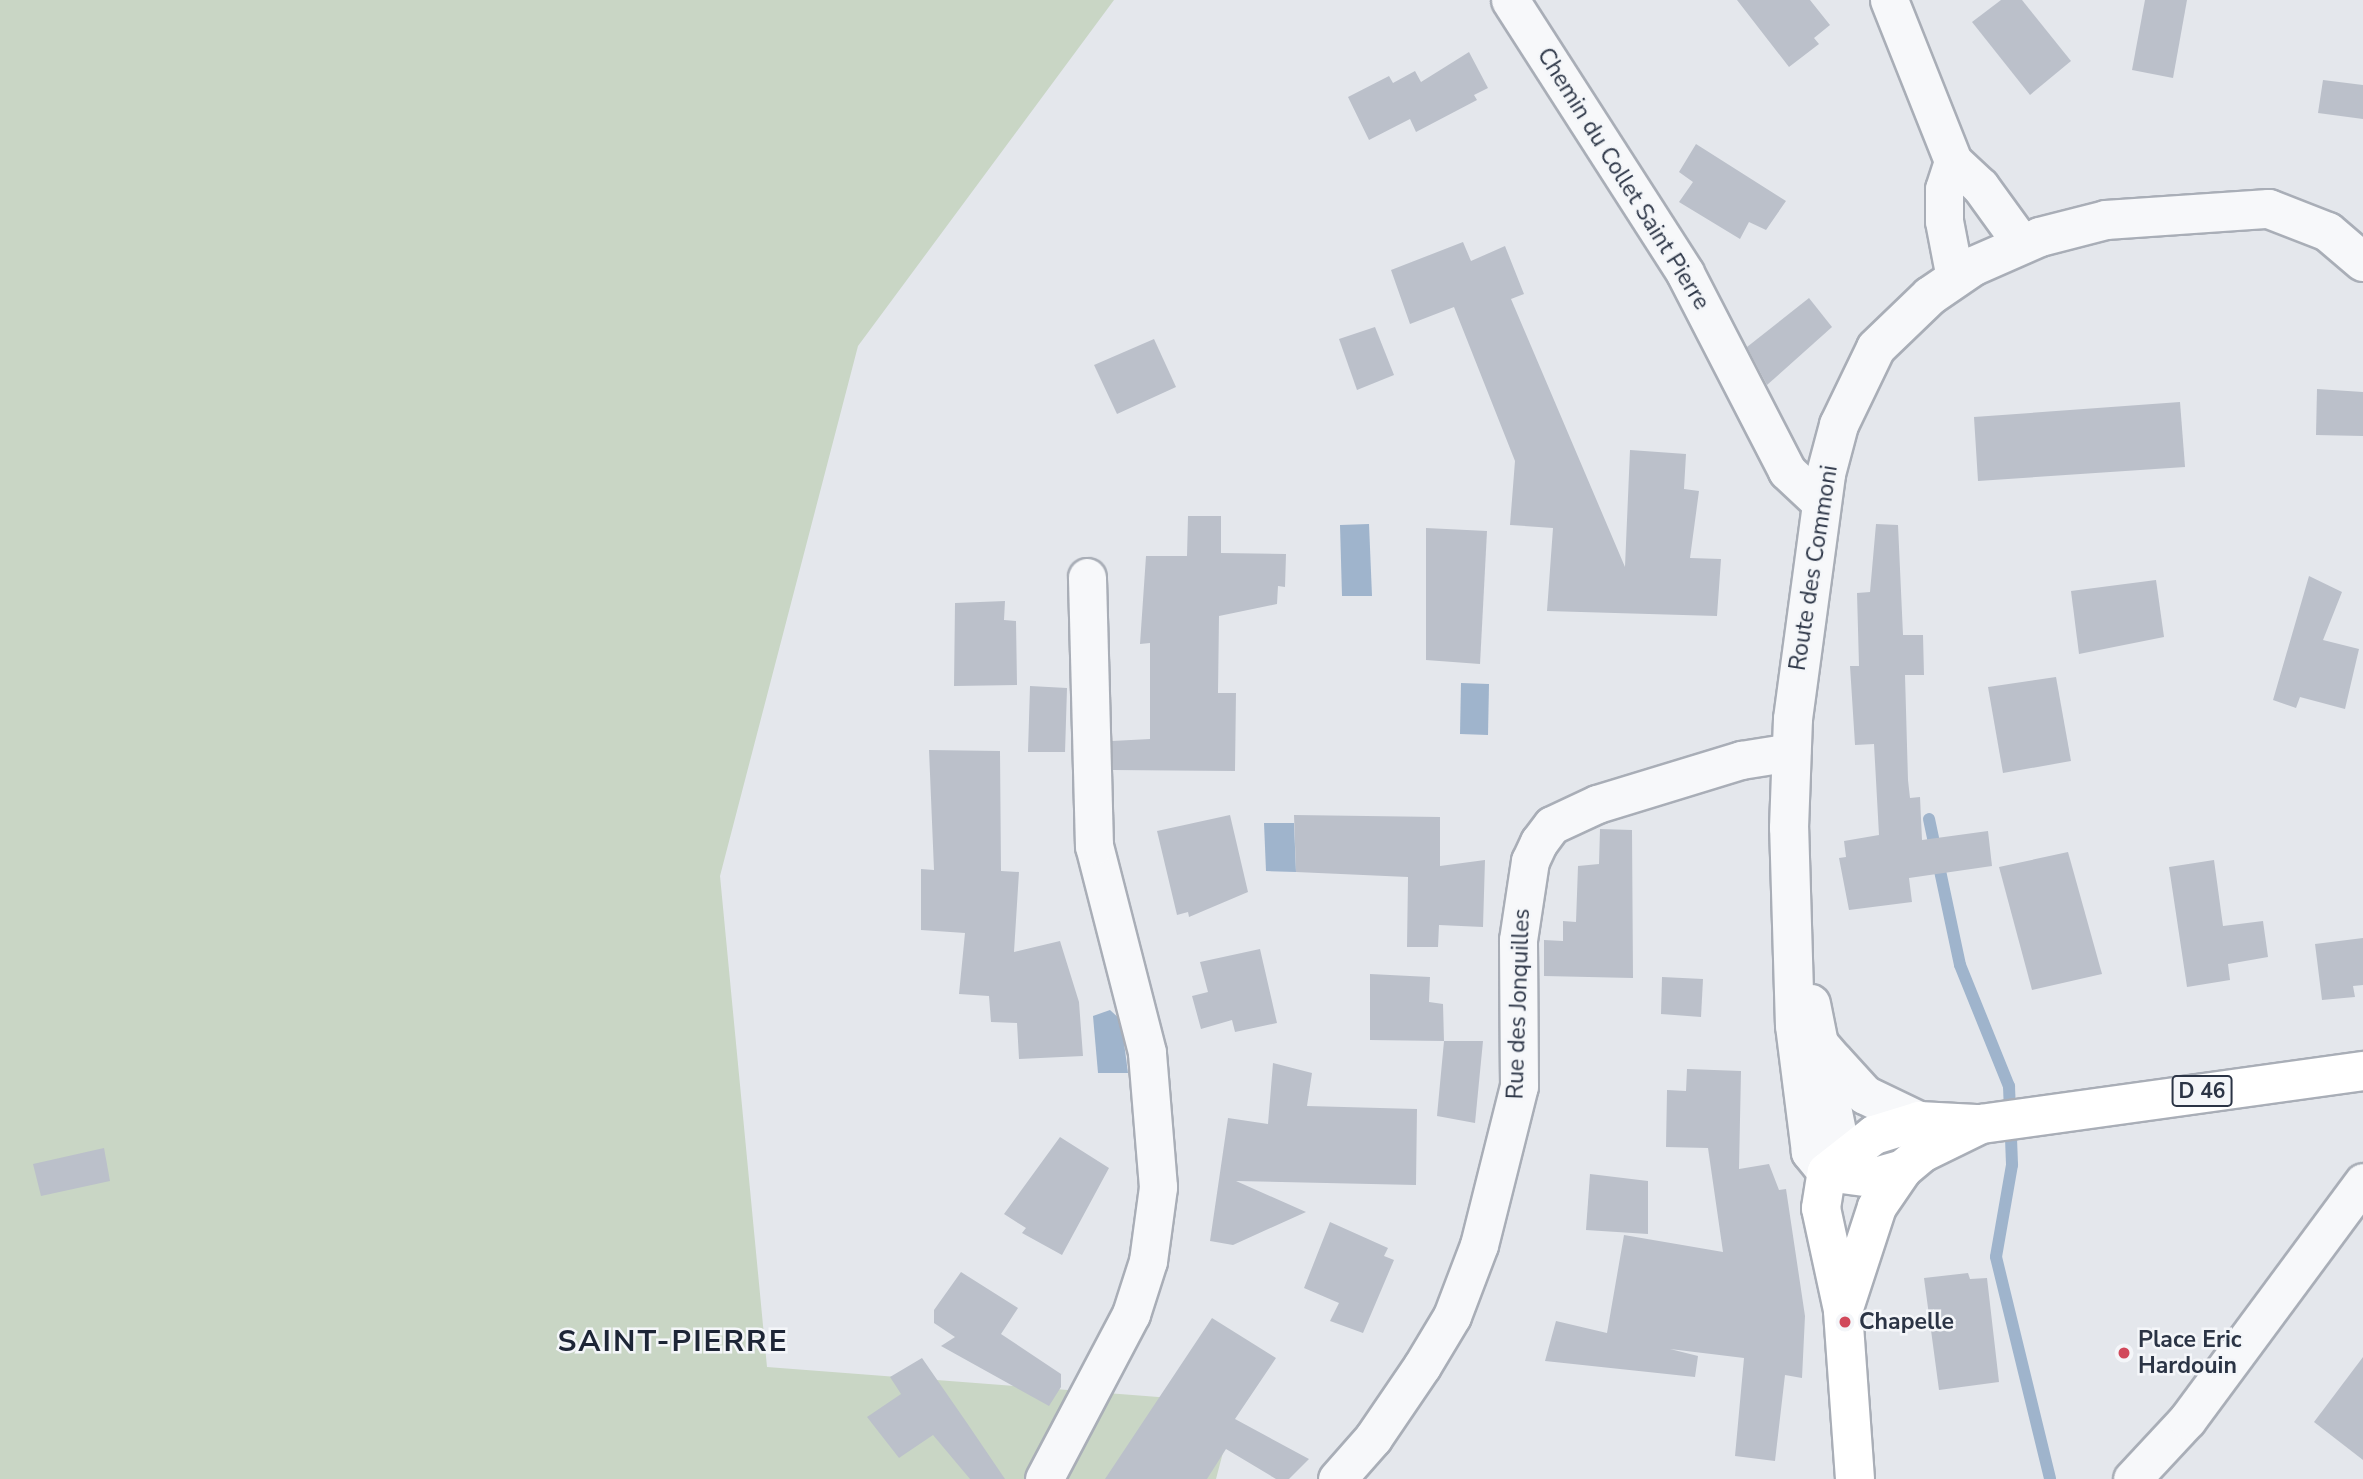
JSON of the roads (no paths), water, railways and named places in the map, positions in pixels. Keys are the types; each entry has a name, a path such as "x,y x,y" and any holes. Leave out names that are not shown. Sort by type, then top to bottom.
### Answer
{"main road":[{"name":"D 46","path":"1855,1479 1848,1293 1821,1208 1838,1168 1874,1135 1919,1121 1981,1124 2363,1071"},
{"name":"D 46","path":"1848,1293 1877,1207 1903,1169 1922,1153 1981,1124"},
{"path":"1838,1168 1872,1178 1903,1169"}],"street":[{"name":"Chemin du Collet Saint Pierre","path":"1510,0 1679,262 1787,471 1820,502"},
{"path":"1889,0 1953,161 1980,186 2022,244"},
{"path":"1953,161 1944,190 1944,221 1955,278"},
{"name":"Route des Commoni","path":"1838,1168 1811,1152 1796,1026 1791,752 1820,502 1839,425 1876,348 1955,278 2022,244 2106,219 2269,208 2328,232 2363,262"},
{"path":"1044,1479 1131,1314 1151,1249 1158,1187 1147,1052 1094,846 1087,577"},
{"name":"Rue des Jonquilles","path":"1337,1479 1373,1438 1422,1366 1452,1316 1479,1245 1519,1086 1518,940 1530,860 1539,842 1552,825 1597,804 1750,757 1791,752"},
{"name":"Route des Commoni","path":"1794,920 1819,1044 1838,1168"},
{"path":"1819,1044 1865,1095 1919,1121"},
{"path":"2132,1479 2171,1440 2361,1185"}],"water":[{"path":"1369,524 1372,596 1342,596 1340,525"},
{"path":"1461,683 1489,684 1488,735 1460,734"},
{"path":"1264,823 1294,823 1296,872 1266,871"},
{"path":"1110,1010 1121,1020 1128,1073 1098,1073 1093,1016"}],"waterway":[{"path":"1929,819 1960,965 2009,1086 2012,1165 1996,1257 2050,1479"}],"place":[{"name":"Chapelle","path":"1845,1322"},
{"name":"Place Eric Hardouin","path":"2124,1353"}],"district":[{"name":"SAINT-PIERRE","path":"673,1342"}]}
